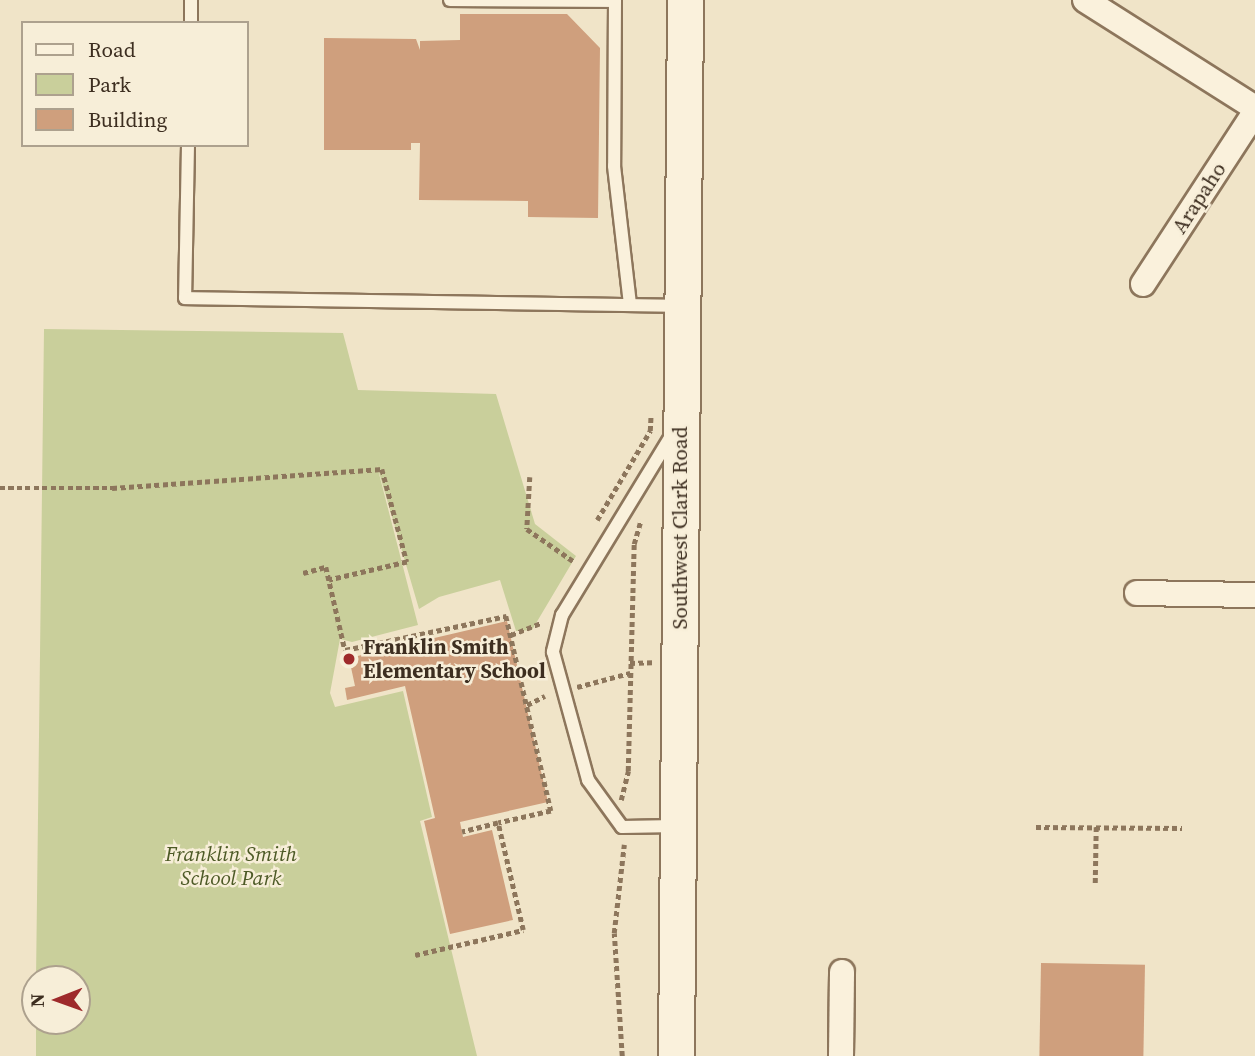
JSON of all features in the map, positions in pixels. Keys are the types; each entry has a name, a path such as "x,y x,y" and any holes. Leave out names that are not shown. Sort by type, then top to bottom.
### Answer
{"street":[{"name":"Southwest Clark Road","path":"676,1056 677,826 666,413 681,306 685,0"},
{"path":"1085,0 1255,110"},
{"name":"Arapaho","path":"1143,284 1255,110"},
{"path":"1137,593 1255,595"},
{"path":"841,1056 842,972"}],"lane":[{"path":"191,0 191,21"},
{"path":"450,0 615,1 614,166 630,305"},
{"path":"188,147 185,298 681,306"},
{"path":"666,413 562,615 553,652 588,780 622,827 677,826"}],"path":[{"path":"590,531 650,431 666,413"},
{"path":"0,488 112,488 382,469 407,562 329,580"},
{"path":"530,477 527,529 573,561"},
{"path":"620,806 628,771 634,544 645,509"},
{"path":"303,573 326,566 345,650 506,616 551,811 462,832"},
{"path":"630,663 657,662"},
{"path":"577,687 630,673"},
{"path":"527,705 545,696"},
{"path":"415,955 523,930 498,823"},
{"path":"1036,827 1182,828"},
{"path":"1096,827 1096,883"},
{"path":"622,1056 614,933 624,845"}],"green space":[{"name":"Franklin Smith School Park","path":"44,329 343,333 358,390 496,394 535,524 576,556 532,630 516,631 500,580 439,597 419,609 376,462 418,625 352,642 340,639 330,693 335,707 403,691 432,817 420,821 477,1056 36,1056 36,1035 91,1035 91,965 36,965"}],"building":[{"path":"460,14 567,14 600,48 598,218 528,217 528,201 419,200 420,143 411,143 411,150 324,150 324,38 416,39 420,50 420,41 460,40"},
{"name":"Franklin Smith Elementary School","path":"507,621 548,802 460,822 463,837 492,830 513,920 450,934 424,821 435,818 405,686 347,700 345,688 355,686 349,658"},
{"path":"1041,963 1145,965 1143,1056 1039,1056"}],"place":[{"name":"Franklin Smith Elementary School","path":"349,659"}]}
